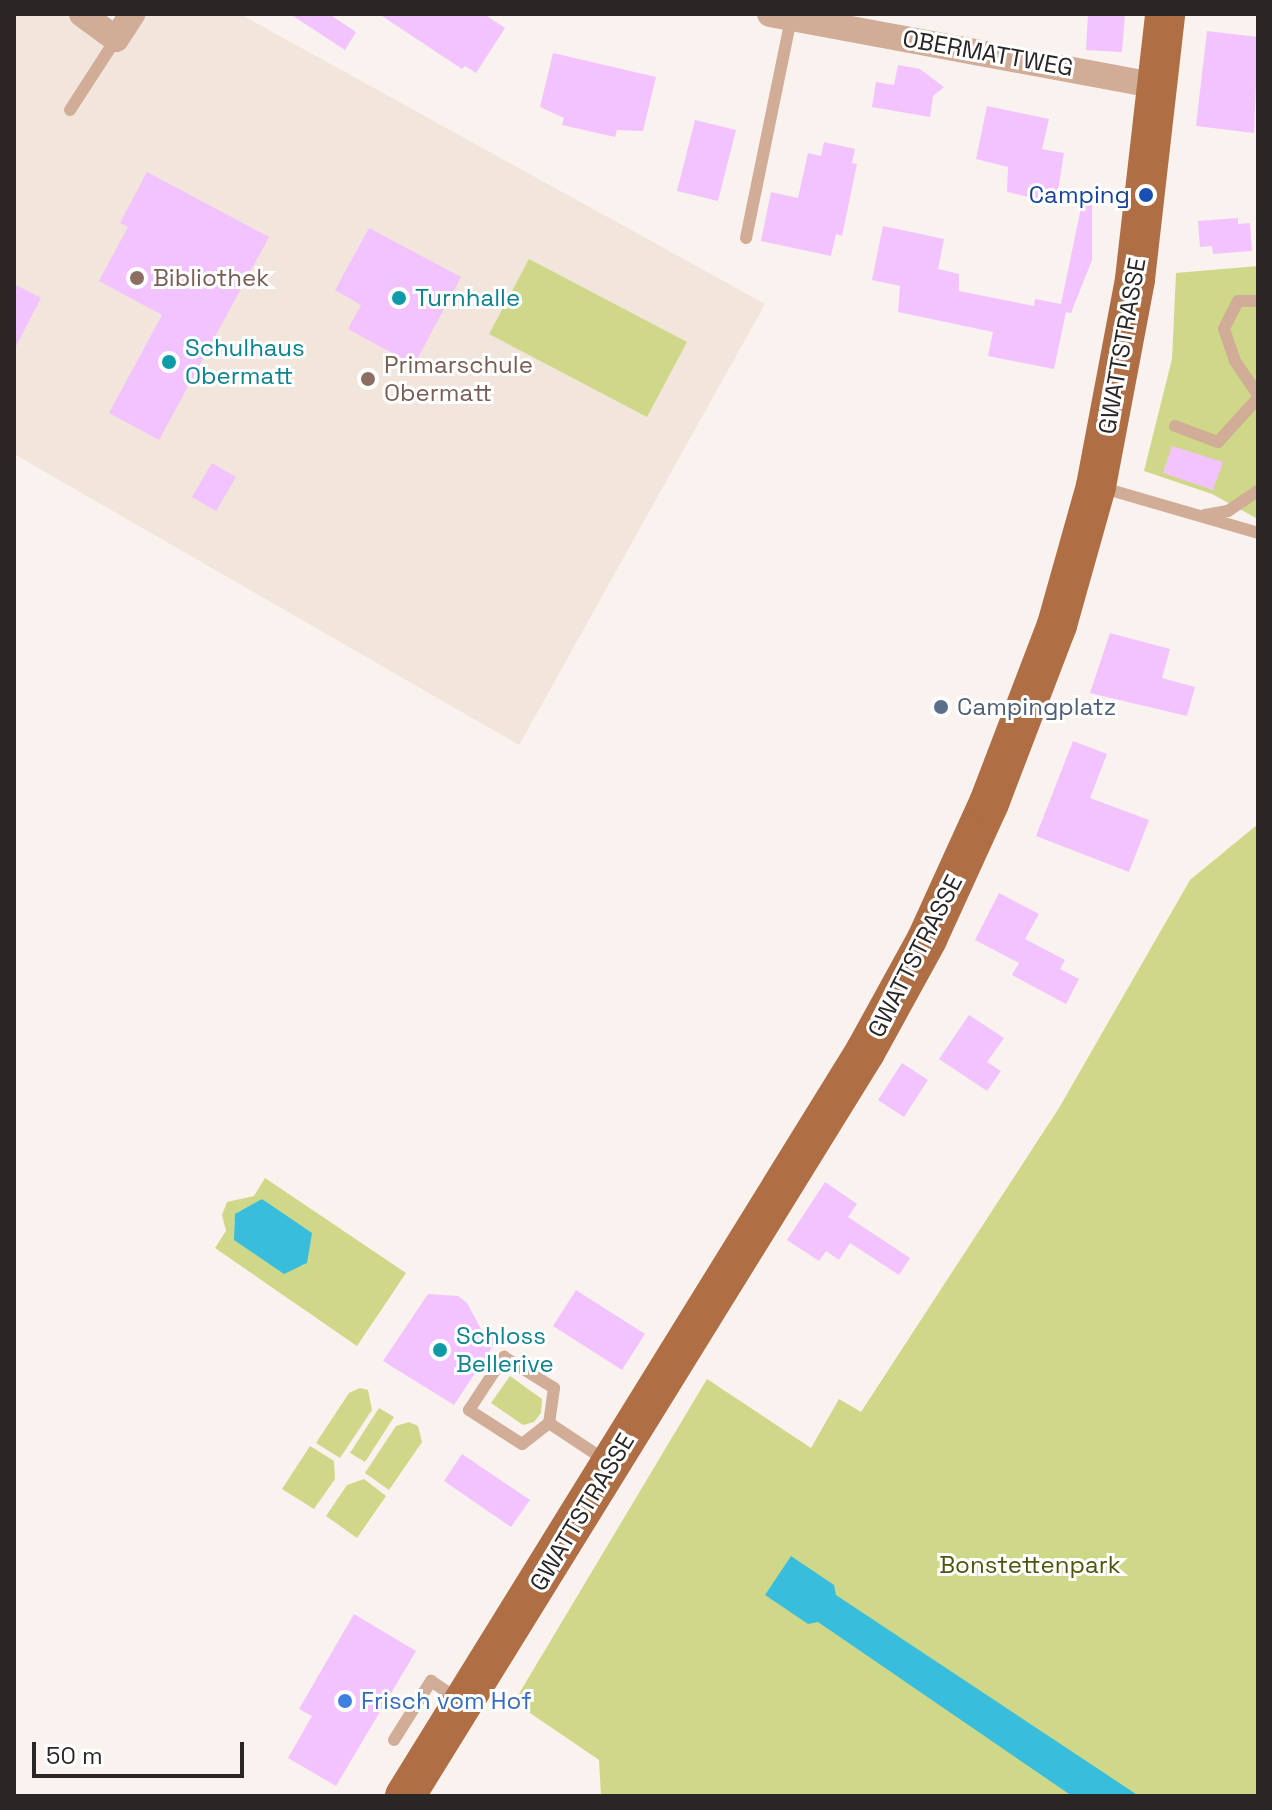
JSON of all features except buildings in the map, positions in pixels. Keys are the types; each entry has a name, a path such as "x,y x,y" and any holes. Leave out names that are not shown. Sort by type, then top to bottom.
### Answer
{"main road":[{"name":"GWATTSTRASSE","path":"405,1796 465,1704 865,1052 927,939 1026,711 1096,486 1131,302 1165,14"}],"street":[{"path":"82,14 116,39 132,14"},
{"name":"OBERMATTWEG","path":"781,16 1158,86"}],"lane":[{"path":"746,238 781,16"},
{"path":"70,110 116,39"},
{"path":"1175,426 1218,442 1258,396 1235,361 1224,329 1238,301 1258,301"},
{"path":"1096,486 1258,533"},
{"path":"1202,516 1228,511 1258,491"},
{"path":"504,1357 554,1388 549,1423 522,1444 469,1410 504,1357"},
{"path":"549,1423 611,1464"},
{"path":"394,1740 431,1681 465,1704"}],"shaded area":[{"name":"Primarschule Obermatt","path":"14,14 82,14 115,38 132,14 240,14 765,304 519,745 14,454"}],"green space":[{"path":"529,259 687,342 647,417 489,334"},
{"path":"1258,266 1258,519 1212,494 1144,471 1172,359 1176,273"},
{"name":"Bonstettenpark","path":"1258,824 1258,1796 601,1796 599,1760 514,1702 707,1379 811,1448 839,1399 861,1412 1059,1108 1190,880"},
{"path":"265,1178 406,1273 357,1346 215,1248 226,1231 222,1215 227,1202 254,1196","holes":["262,1199 310,1237 304,1265 288,1270 236,1235 234,1223"]},
{"path":"510,1376 542,1399 541,1413 534,1422 523,1425 491,1403"},
{"path":"360,1388 368,1390 372,1410 340,1458 316,1443 349,1393"},
{"path":"379,1408 394,1417 365,1462 350,1453"},
{"path":"409,1422 418,1426 422,1442 389,1490 365,1473 396,1426"},
{"path":"310,1446 334,1461 335,1479 314,1509 282,1489"},
{"path":"364,1479 386,1496 357,1538 326,1516 347,1485"}],"water":[{"path":"262,1199 312,1233 307,1263 284,1274 234,1240 235,1214"},
{"path":"791,1556 834,1585 836,1595 1139,1796 1072,1796 818,1622 808,1624 765,1595"}],"place":[{"name":"Camping","path":"1146,195"},
{"name":"Bibliothek","path":"137,278"},
{"name":"Turnhalle","path":"399,298"},
{"name":"Schulhaus Obermatt","path":"169,362"},
{"name":"Primarschule Obermatt","path":"368,379"},
{"name":"Campingplatz","path":"941,707"},
{"name":"Schloss Bellerive","path":"440,1350"},
{"name":"Frisch vom Hof","path":"345,1701"}]}
